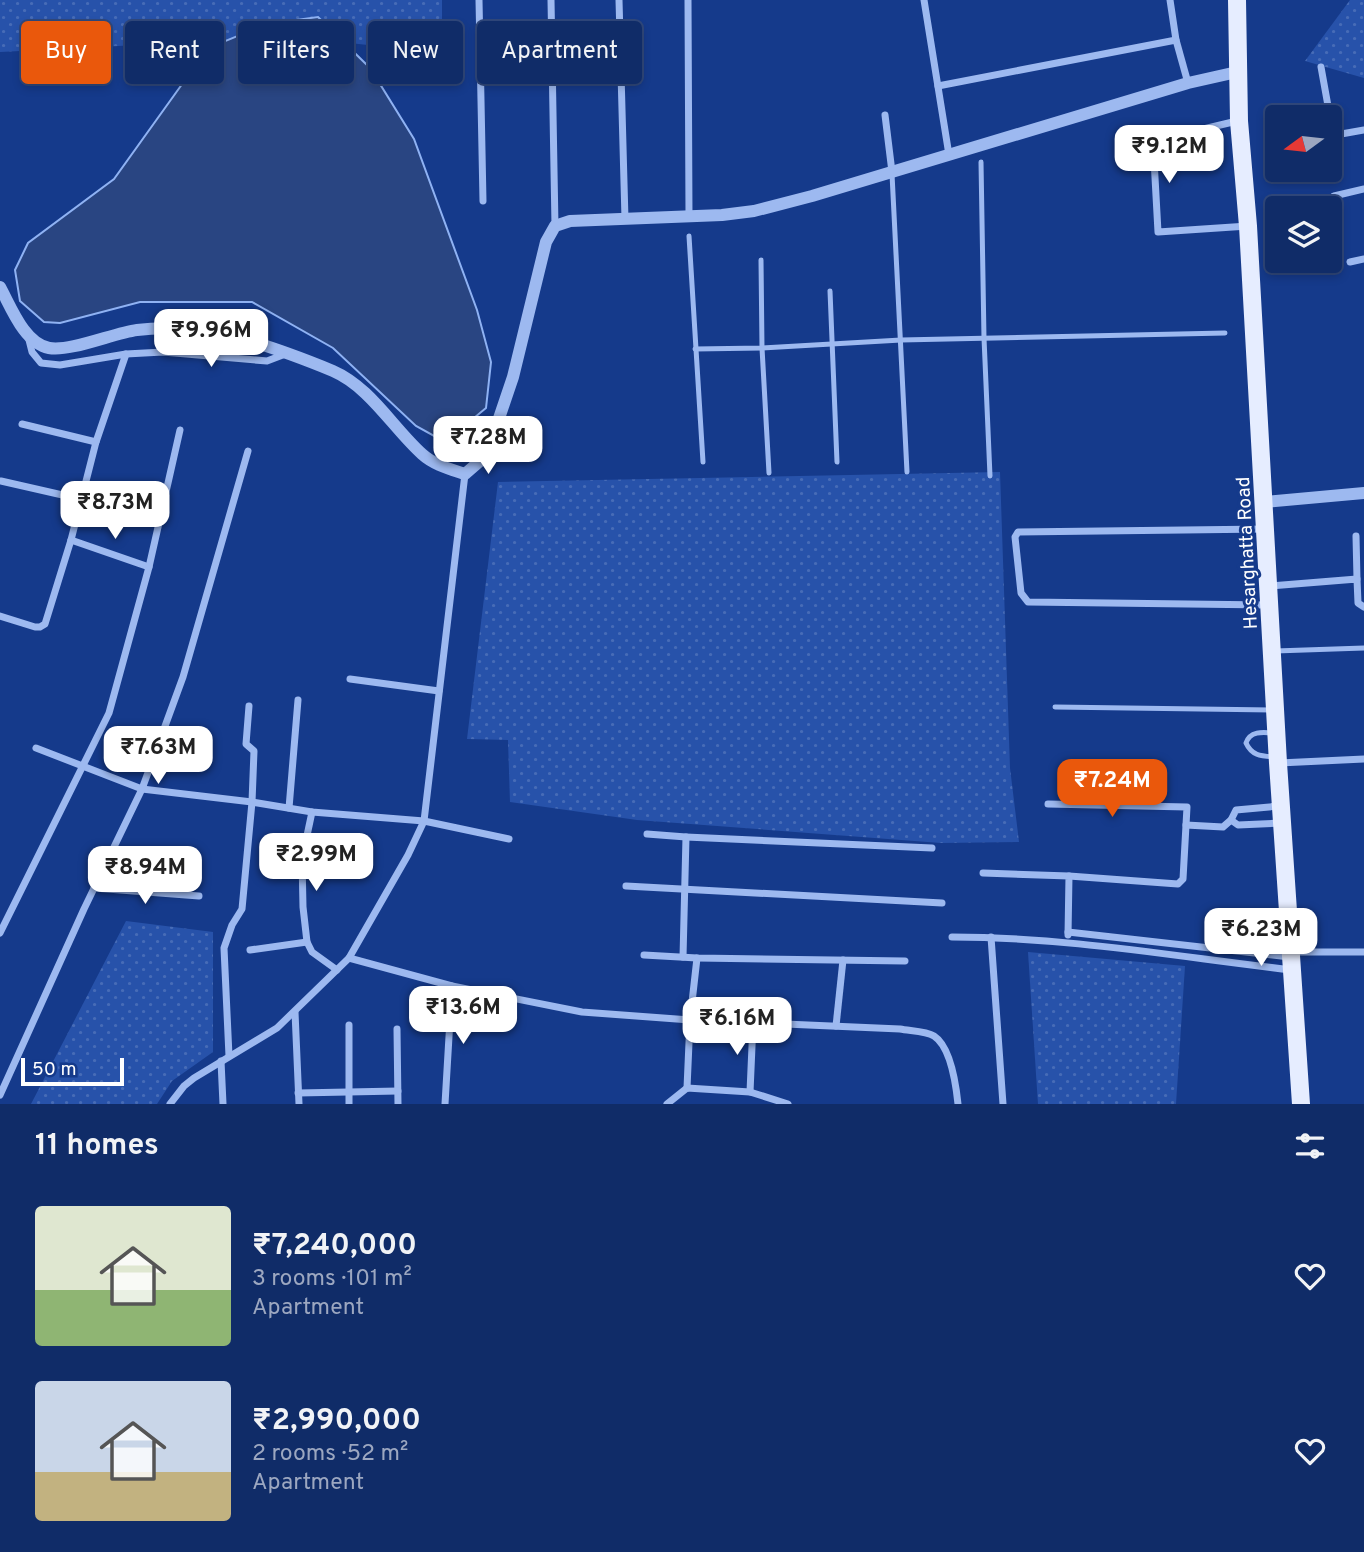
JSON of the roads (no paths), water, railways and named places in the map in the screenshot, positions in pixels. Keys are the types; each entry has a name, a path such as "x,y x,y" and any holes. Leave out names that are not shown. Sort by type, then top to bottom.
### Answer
{"main road":[{"name":"Hesarghatta Road","path":"1237,0 1239,121 1248,226 1278,760 1301,1104"}],"street":[{"path":"479,0 483,201"},
{"path":"170,1104 184,1086 277,1028 349,958 408,855 424,821 465,474 480,461 489,448 513,377 547,242 555,226 551,0"},
{"path":"619,0 625,219"},
{"path":"688,0 689,215"},
{"path":"924,0 949,155"},
{"path":"1170,0 1176,40 1188,83"},
{"path":"938,86 1176,40"},
{"path":"1321,67 1328,105"},
{"path":"555,226 570,221 722,215 754,211 1188,83 1237,72"},
{"path":"885,115 892,172"},
{"path":"1239,121 1153,141 1158,232 1248,226"},
{"path":"1342,133 1364,130"},
{"path":"1334,196 1364,189"},
{"path":"1350,262 1364,259"},
{"path":"0,287 28,336 32,352 41,363 60,365 126,354 163,352 267,361 289,353"},
{"path":"28,336 48,348 134,330 183,328 221,334 289,353 339,374 359,389 424,456 443,467 465,474"},
{"path":"0,616 35,627 45,624 71,540 96,442 126,354"},
{"path":"22,424 96,442"},
{"path":"0,933 109,713 149,568 180,430"},
{"path":"0,1095 142,789 183,677 248,451"},
{"path":"1,481 80,499"},
{"path":"1264,502 1364,493"},
{"path":"1267,529 1018,532 1015,537 1021,593 1028,601 1270,605"},
{"path":"1356,536 1360,557 1357,579 1359,603 1364,607"},
{"path":"71,540 149,568"},
{"path":"1269,586 1357,579"},
{"path":"350,679 439,691"},
{"path":"289,808 298,701"},
{"path":"229,1056 224,948 232,925 242,909 254,751 246,744 249,706"},
{"path":"36,748 142,789 312,812 424,821 509,839"},
{"path":"1278,760 1364,760"},
{"path":"983,873 1178,884 1183,879 1187,807 1048,804"},
{"path":"1186,825 1223,827 1231,820 1236,810 1282,814"},
{"path":"312,812 302,859 307,942 312,952 337,970"},
{"path":"1231,820 1238,825 1282,814"},
{"path":"647,834 932,848"},
{"path":"683,957 687,838"},
{"path":"1067,943 1069,876"},
{"path":"626,886 942,903"},
{"path":"94,888 199,896"},
{"path":"1068,932 1292,960"},
{"path":"952,937 991,937 1292,960 1364,952"},
{"path":"991,937 1003,1104"},
{"path":"250,950 307,942"},
{"path":"644,955 905,961"},
{"path":"349,958 452,986 582,1012 690,1020 900,1029 933,1035 943,1047 955,1079 958,1104"},
{"path":"687,1088 690,1020 697,958"},
{"path":"836,1026 842,960"},
{"path":"445,1104 452,986"},
{"path":"295,1012 299,1104"},
{"path":"750,1092 753,1023"},
{"path":"349,1025 349,1104"},
{"path":"397,1029 398,1104"},
{"path":"221,1061 223,1104"},
{"path":"667,1104 687,1088 750,1092 788,1104"},
{"path":"298,1093 398,1091"}],"lane":[{"path":"981,162 990,476"},
{"path":"892,172 907,472"},
{"path":"689,236 703,462"},
{"path":"761,260 762,348 769,473"},
{"path":"830,292 837,462"},
{"path":"695,349 901,340 1225,333"},
{"path":"1272,651 1364,648"},
{"path":"1055,707 1276,710"},
{"path":"1277,733 1255,733 1248,737 1246,743 1250,751 1278,760"}]}
